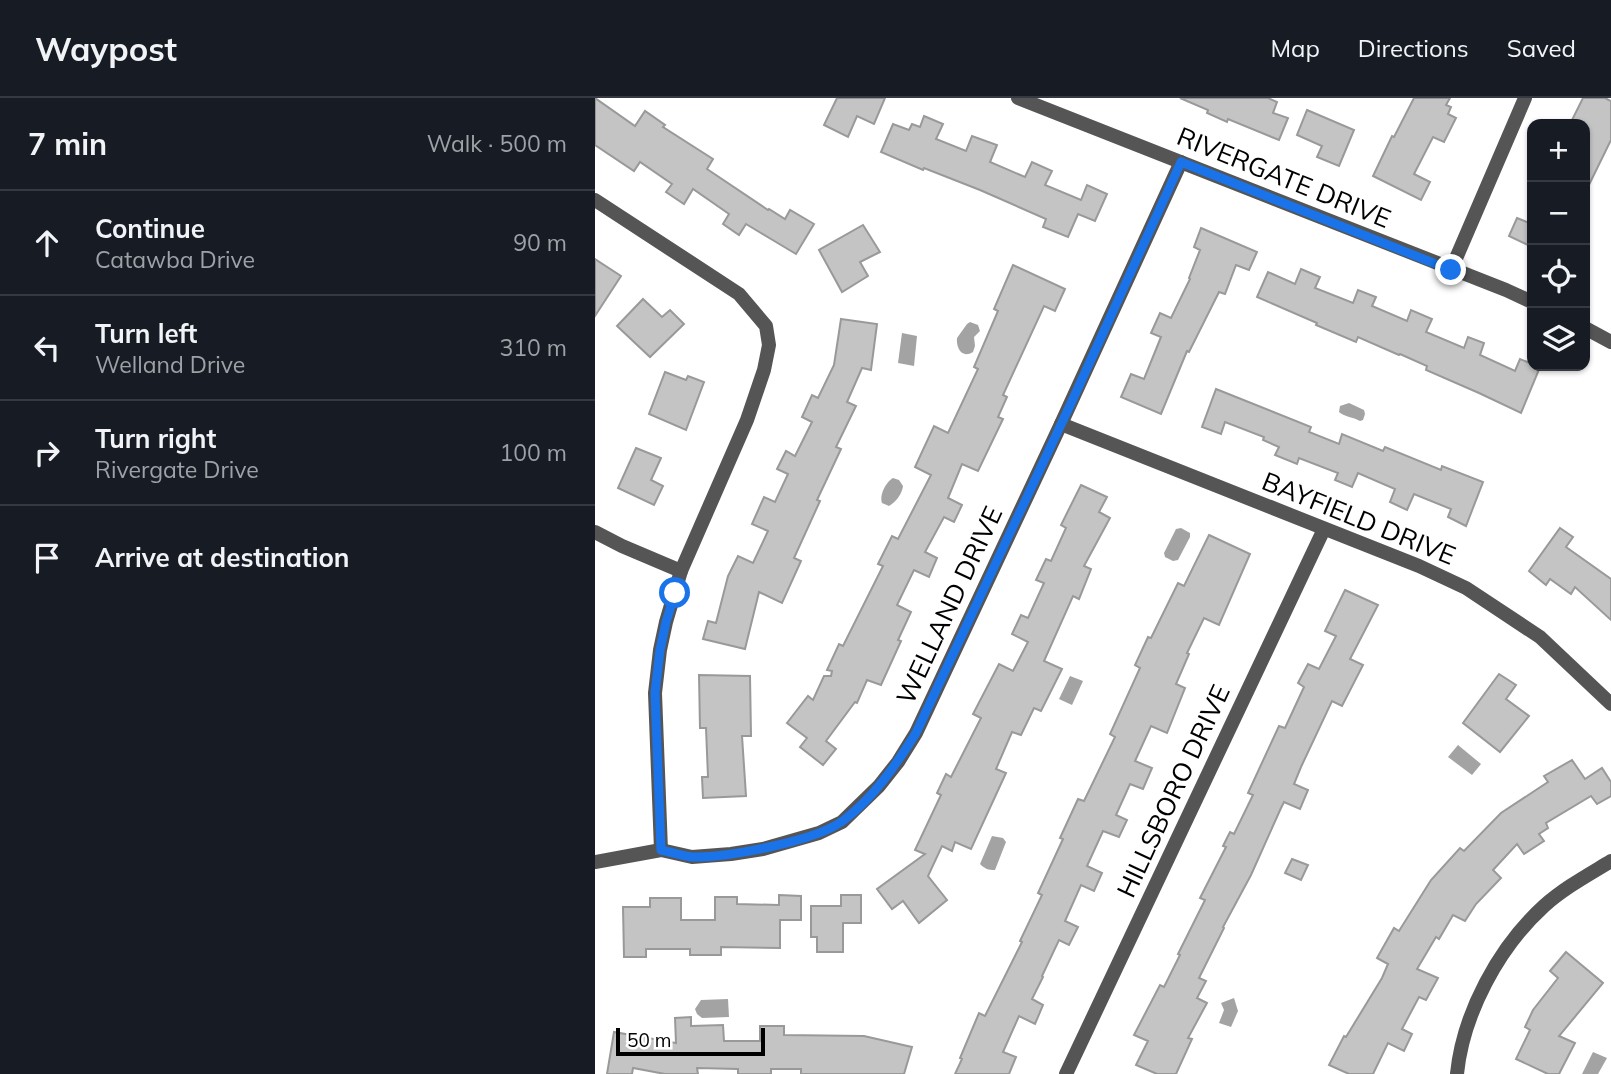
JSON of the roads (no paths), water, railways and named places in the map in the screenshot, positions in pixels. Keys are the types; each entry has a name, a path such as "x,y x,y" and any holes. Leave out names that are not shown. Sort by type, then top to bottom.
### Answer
{"street":[{"name":"RIVERGATE DRIVE","path":"1019,98 1527,300"},
{"path":"1451,270 1525,98"},
{"name":"WELLAND DRIVE","path":"595,862 661,850 692,857 763,849 842,822 879,786 916,733 1181,162"},
{"path":"595,200 739,294 766,326 769,345 764,370 747,420 681,571 660,650 655,693 661,850"},
{"path":"1590,331 1611,342"},
{"name":"BAYFIELD DRIVE","path":"1061,424 1419,566 1466,588 1540,636 1611,704"},
{"name":"HILLSBORO DRIVE","path":"1066,1074 1324,530"},
{"path":"595,531 622,546 681,571"},
{"path":"1457,1074 1463,1039 1477,999 1509,944 1545,905 1611,861"}]}
